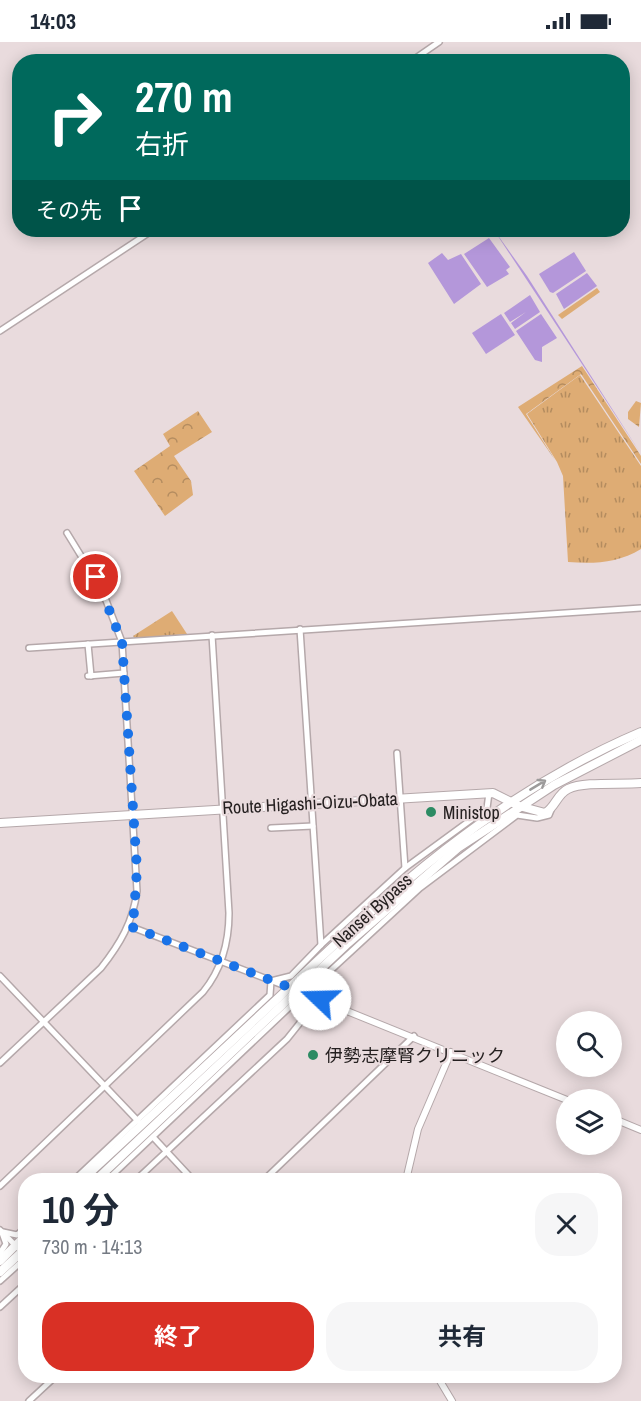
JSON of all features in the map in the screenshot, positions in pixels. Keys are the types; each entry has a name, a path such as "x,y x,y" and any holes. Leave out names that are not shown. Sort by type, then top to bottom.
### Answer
{"highway":[{"name":"Nansei Bypass","path":"89,1173 288,987 423,865 509,802 568,767 641,732"},
{"name":"Nansei Bypass","path":"103,1173 298,991 430,872 519,806 641,740"},
{"path":"0,1261 18,1252"},
{"path":"0,1272 18,1254"}],"main road":[{"path":"551,810 567,789 641,783"},
{"name":"Route Higashi-Oizu-Obata","path":"0,823 222,807 489,793 540,813 551,810"}],"street":[{"path":"422,54 439,42"},
{"path":"0,331 142,237"},
{"path":"0,1063 101,968 115,951 134,913 137,891 122,642 102,590 67,534"},
{"path":"29,648 641,608"},
{"path":"300,629 321,945"},
{"path":"0,1186 203,992 221,963 229,929 212,635"},
{"path":"88,644 90,676 124,673"},
{"path":"397,753 405,868"},
{"path":"271,981 291,976 321,945 405,868 487,808 489,793"},
{"path":"320,999 317,983 420,888 517,815 542,818 549,815 551,810"},
{"path":"271,828 313,826"},
{"path":"129,926 414,1036 556,1095"},
{"path":"0,976 138,1121"},
{"path":"82,1173 270,995 271,981"},
{"path":"114,1173 296,1001 301,999 312,1002 320,999"},
{"path":"144,1173 287,1039 303,1019 312,1002"},
{"path":"271,1173 414,1036"},
{"path":"408,1173 418,1130 451,1052"},
{"path":"622,1122 641,1130"},
{"path":"153,1137 186,1173"},
{"path":"1,1231 18,1234"},
{"path":"1,1231 18,1246"},
{"path":"0,1253 6,1244 1,1231"},
{"path":"0,1281 18,1265"},
{"path":"0,1307 18,1290"},
{"path":"29,1401 48,1383"},
{"path":"440,1383 452,1401"}],"green space":[{"path":"597,288 600,292 562,319 558,315"},
{"path":"582,366 641,456 641,464 581,374 526,414 555,460 518,407"},
{"path":"580,375 641,466 641,549 606,562 568,562 563,476 557,462 527,414"},
{"path":"636,401 641,403 639,427 628,419 628,412"},
{"path":"198,411 212,432 174,456 191,481 193,495 165,516 134,471 170,446 163,434"},
{"path":"172,611 187,634 136,639 133,636"}],"shaded area":[{"path":"499,237 527,276 641,454"},
{"path":"489,238 510,267 506,270 509,274 487,287 464,254"},
{"path":"574,252 586,271 553,293 550,292 539,274"},
{"path":"442,253 448,260 461,254 481,284 454,304 428,263"},
{"path":"587,273 597,286 564,309 556,294"},
{"path":"530,295 540,312 515,329 511,323 526,312 510,322 504,313"},
{"path":"501,314 515,335 486,354 472,333"},
{"path":"541,314 557,338 542,347 542,362 535,360 516,331"}],"place":[{"name":"Ministop","path":"431,812"},
{"name":"伊勢志摩腎クリニック","path":"313,1055"}],"route":[{"path":"96,577 122,642 137,869 134,913 129,926 320,999"}]}
